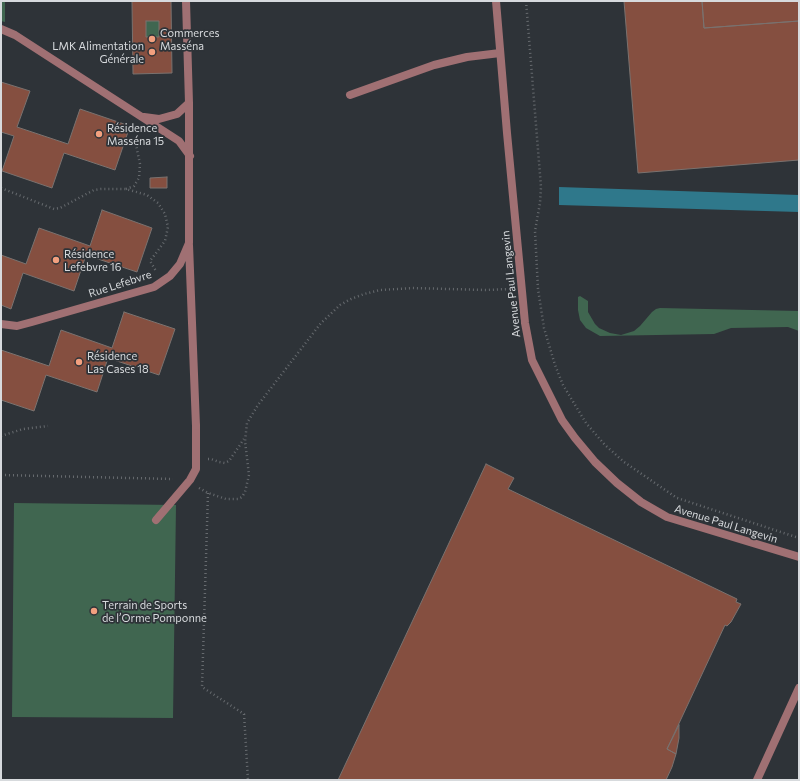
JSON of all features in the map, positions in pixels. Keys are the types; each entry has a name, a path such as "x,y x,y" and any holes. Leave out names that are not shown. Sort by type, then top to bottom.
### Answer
{"street":[{"name":"Rue Lefebvre","path":"1,324 17,326 154,287 170,276 180,264 189,243 190,156 186,1"},
{"name":"Avenue Paul Langevin","path":"496,1 524,323 532,360 562,420 595,462 617,483 667,518 799,558"},
{"path":"1,29 16,35 179,141 190,156"},
{"path":"350,95 434,65 467,57 500,53"},
{"path":"141,116 159,119 177,114 189,104"},
{"path":"156,520 190,480 196,469 196,426 189,243"},
{"path":"757,780 799,688"}],"path":[{"path":"526,1 542,187 535,231 538,289 544,328 555,365 563,385 586,423 605,444 624,462 677,498 799,538"},
{"path":"126,190 134,186 140,178 140,164 136,145 141,116"},
{"path":"1,188 54,209 60,208 94,190 112,188 147,195 158,203 165,214 168,227 165,242 150,261 162,281"},
{"path":"1,475 190,480 193,485 208,493 226,499 238,499 242,497 245,492 248,475 245,438 247,423 258,405 331,312 351,299 380,290 412,288 486,290 522,288 538,289"},
{"path":"1,436 23,429 48,426"},
{"path":"196,456 219,462 229,461 245,438"},
{"path":"208,493 202,687 244,714 248,780"}],"green space":[{"path":"1,1 5,1 5,22 1,21"},
{"path":"146,21 159,21 159,37 146,37"},
{"path":"580,296 588,301 588,312 599,328 610,333 621,335 634,331 652,312 660,308 799,311 799,331 788,327 731,328 714,334 600,336 586,328 580,320 578,297"},
{"name":"Terrain de Sports de l’Orme Pomponne","path":"14,503 176,505 173,718 12,717"}],"water":[{"path":"559,187 799,195 799,212 559,205"}],"building":[{"name":"Commerces Masséna","path":"132,1 171,1 172,73 133,74","holes":["146,21 159,21 159,37 146,37"]},
{"path":"624,1 702,1 704,28 799,21 799,160 638,173"},
{"path":"702,1 799,1 799,21 704,28"},
{"name":"Résidence Masséna 15","path":"1,82 30,91 17,127 68,144 80,109 130,126 115,170 64,153 52,188 2,171 14,136 1,132"},
{"path":"167,177 167,188 150,188 150,178"},
{"name":"Résidence Lefebvre 16","path":"102,210 152,228 137,272 86,255 74,291 23,273 11,309 1,305 1,255 26,264 39,228 90,246"},
{"name":"Résidence Las Cases 18","path":"124,312 175,329 159,375 108,358 97,392 46,375 34,411 1,400 1,350 49,366 61,330 112,348"},
{"path":"486,464 514,478 508,489 737,599 736,602 741,604 731,622 727,626 725,625 667,749 676,754 666,780 338,780"},
{"path":"679,725 679,738 676,754 667,749"}],"place":[{"name":"Commerces Masséna","path":"152,39"},
{"name":"LMK Alimentation Générale","path":"152,52"},
{"name":"Résidence Masséna 15","path":"99,134"},
{"name":"Résidence Lefebvre 16","path":"56,260"},
{"name":"Résidence Las Cases 18","path":"79,362"},
{"name":"Terrain de Sports de l’Orme Pomponne","path":"94,611"}]}
